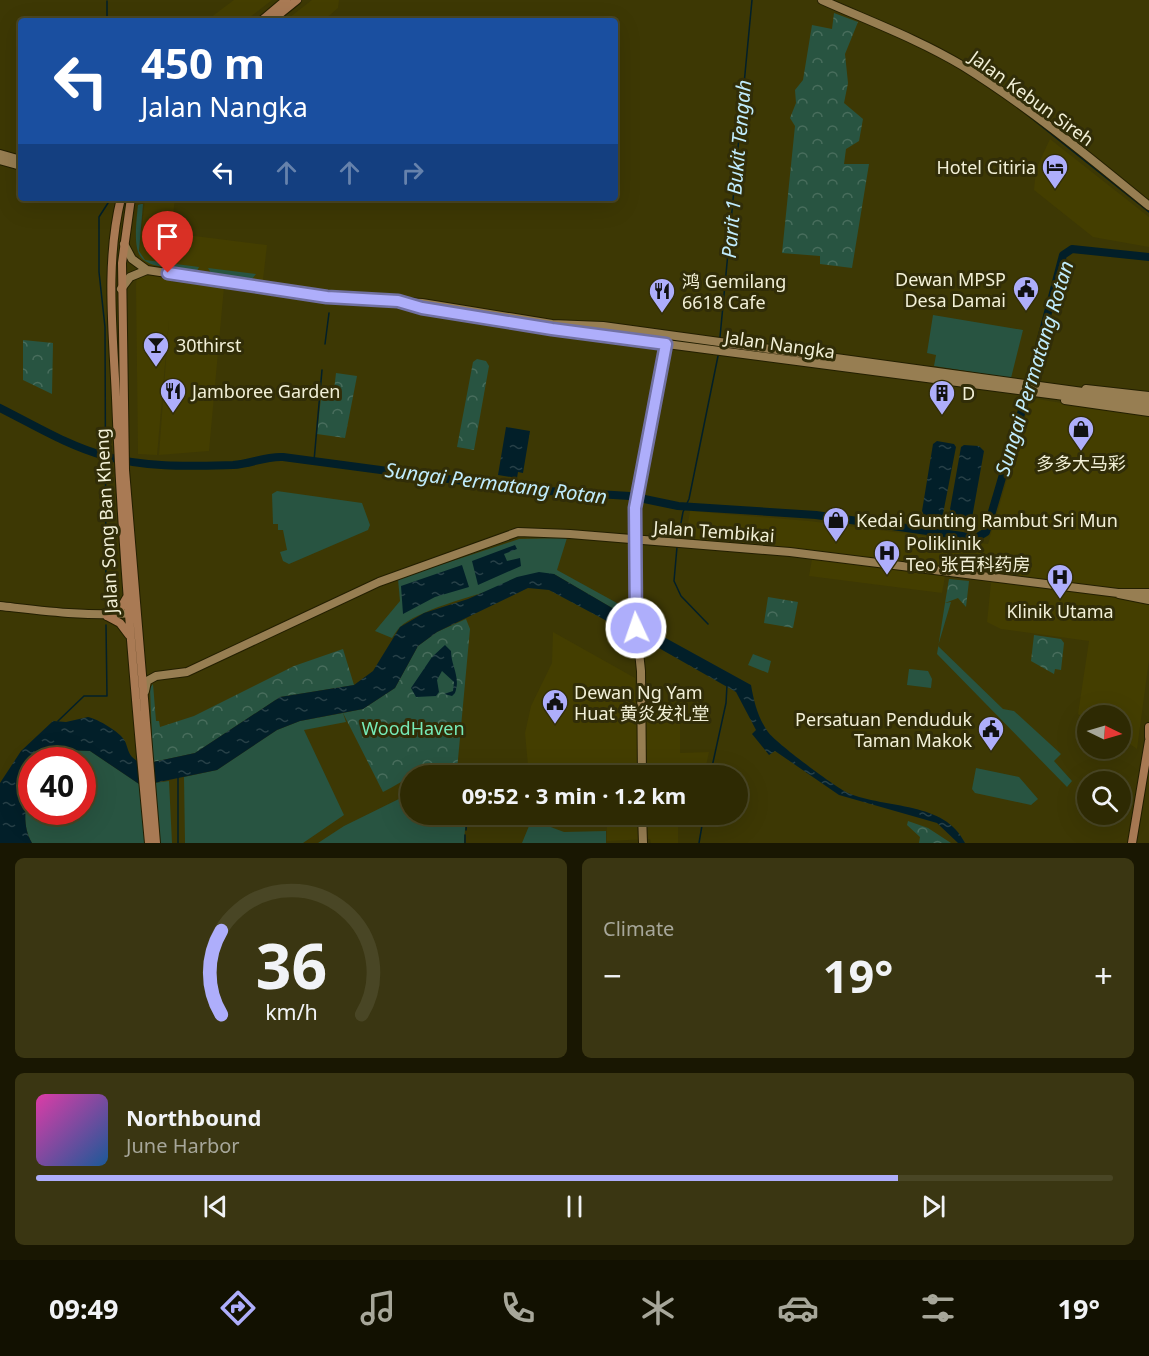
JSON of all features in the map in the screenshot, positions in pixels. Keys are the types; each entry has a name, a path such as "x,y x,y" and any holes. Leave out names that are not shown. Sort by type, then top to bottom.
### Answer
{"main road":[{"path":"265,18 286,0"},
{"path":"275,18 297,0"},
{"path":"115,201 117,214"},
{"name":"Jalan Song Ban Kheng","path":"120,201 111,274 127,597 133,616 130,636 156,843"},
{"name":"Jalan Song Ban Kheng","path":"121,453 122,289 124,243 131,201"},
{"name":"Jalan Song Ban Kheng","path":"122,471 133,616 144,698 144,748"},
{"path":"107,616 120,609 127,597"},
{"path":"107,616 120,623 130,636"},
{"path":"1132,843 1149,727"},
{"name":"Jalan Song Ban Kheng","path":"148,792 149,843"}],"street":[{"name":"Jalan Kebun Sireh","path":"822,0 897,32 961,65 1025,108 1149,206"},
{"path":"0,154 18,159"},
{"path":"0,160 18,165"},
{"path":"124,243 132,259 147,270"},
{"path":"122,289 130,277 147,270"},
{"name":"Jalan Nangka","path":"147,270 327,297 410,303 552,324 603,326 667,339 999,384 1052,388 1149,407"},
{"path":"642,765 635,614 635,508 667,339"},
{"name":"Jalan Nangka","path":"999,384 1044,393 1149,401"},
{"path":"1052,388 1149,396"},
{"path":"1044,393 1050,397 1075,403 1149,412"},
{"name":"Jalan Tembikai","path":"156,676 187,672 380,582 510,534 570,534 797,553 1118,593 1149,600"},
{"name":"Jalan Tembikai","path":"1118,593 1149,593"},
{"path":"0,606 107,616 133,616"},
{"path":"140,656 146,670 156,676 147,681 144,698"},
{"path":"642,825 643,843"}],"shaded area":[{"path":"234,0 272,0 249,18 210,18"},
{"path":"312,0 339,0 338,8 326,18 289,18"},
{"path":"1050,139 1149,217 1149,247 1093,237 1034,190 1036,169"},
{"path":"145,201 175,201 171,233 267,245 263,280 173,269 172,282 224,287 209,451 159,455 169,319 157,455 138,454 136,285"},
{"path":"1031,398 1080,406 1149,411 1149,660 1137,749 1131,745 1131,705 1079,705 1089,641 1001,629 987,622 991,583 945,576 942,593 809,576 813,553 685,542 690,511 809,521 988,544"},
{"path":"553,632 635,678 635,702 659,702 680,713 680,753 709,752 706,765 528,765 525,733 531,706 552,663"},
{"path":"607,825 678,825 678,843 651,843 650,839 607,841"}],"green space":[{"path":"834,13 858,22 845,54 848,83 844,103 863,119 859,141 846,149 844,164 869,164 852,268 820,264 820,256 782,253 795,126 790,118 796,103 795,90 803,80 812,25 832,29"},
{"path":"143,204 139,251 145,260 199,267 197,271 162,267 151,264 143,259 138,252 136,226 138,205"},
{"path":"208,268 256,274 252,279 211,273"},
{"path":"933,315 1023,330 1011,378 934,366 936,355 927,353"},
{"path":"23,340 53,343 52,394 23,380"},
{"path":"477,359 486,361 489,366 474,450 457,447 473,362"},
{"path":"336,373 357,376 345,438 317,434 321,398 333,399"},
{"path":"277,491 362,503 370,525 368,530 289,564 283,561 280,552 287,550 283,530 278,530 278,524 273,524 272,494"},
{"path":"567,538 557,570 626,608 631,619 554,574 473,596 429,611 400,627 392,638 375,631 400,601 398,579 519,539"},
{"path":"949,579 969,581 966,607 958,598 945,603"},
{"path":"768,597 798,602 793,628 764,623"},
{"path":"951,602 939,644 945,603"},
{"name":"WoodHaven","path":"466,619 470,629 457,765 400,765 400,783 383,792 343,713 363,709 395,688 418,646 437,632"},
{"path":"1034,635 1061,639 1064,643 1061,670 1055,669 1054,674 1031,661"},
{"path":"938,646 1003,709 1014,711 1061,754 1054,761 1072,781 1067,787 937,654"},
{"path":"343,649 354,685 280,697 195,753 153,762 150,688 153,684 156,721 159,721 160,727 194,716 294,666"},
{"path":"753,654 771,661 768,673 748,665"},
{"path":"909,669 928,671 932,679 931,688 907,685"},
{"path":"343,713 346,722 304,730 344,815 303,843 185,843 184,777 217,770 277,730 300,721"},
{"path":"96,755 139,784 145,843 32,843 26,825 96,825"},
{"path":"976,768 1019,777 1038,799 1031,805 975,793 972,789"},
{"path":"169,781 172,843 160,843 154,783"},
{"path":"400,798 400,825 465,825 464,843 318,843 344,826"},
{"path":"908,821 928,828 951,843 919,843 920,837 907,825"},
{"path":"545,825 564,832 606,831 606,843 522,843 529,826"}],"water":[{"path":"506,427 530,431 523,473 518,472 517,478 498,475"},
{"path":"937,441 954,444 956,447 942,519 925,517 922,511 933,444"},
{"path":"964,445 979,446 984,451 972,518 968,522 952,520 949,515 961,447"},
{"path":"515,545 517,549 504,554 507,561 520,558 521,566 478,585 472,561"},
{"path":"462,565 469,587 435,597 403,614 401,586"},
{"path":"539,572 554,574 631,619 633,635 549,590 528,588 437,632 418,646 395,688 363,709 300,721 277,730 217,770 154,783 153,762 195,753 280,697 354,685 373,671 400,627 424,613 468,599 517,577"},
{"path":"642,625 751,685 757,710 768,732 793,755 831,782 848,793 863,798 929,813 956,829 965,843 958,843 937,823 839,795 775,751 769,755 752,734 756,730 736,692 643,639"},
{"path":"445,645 451,651 457,687 455,693 452,696 444,694 453,691 454,682 442,671 437,680 439,692 436,696 416,697 411,688 432,657"},
{"path":"88,717 119,734 125,741 130,755 137,761 139,784 96,755 96,747 25,747 53,721 66,722"},
{"path":"18,756 18,825 26,825 32,843 0,843 0,783"}],"waterway":[{"name":"Parit 1 Bukit Tengah","path":"720,337 752,0"},
{"path":"107,1 107,18"},
{"path":"1025,113 1149,212"},
{"path":"106,607 105,327 99,272 99,217 108,203"},
{"name":"Sungai Permatang Rotan","path":"0,408 78,447 136,463 233,465 283,457 531,490 630,496 678,506 816,515 976,538 986,532 1025,400 1063,255 1072,249 1149,257"},
{"path":"325,344 329,313"},
{"name":"Parit 1 Bukit Tengah","path":"678,539 683,512 689,499 718,356"},
{"path":"314,461 322,370"},
{"name":"Parit 1 Bukit Tengah","path":"677,547 674,581 681,596 708,624"},
{"path":"58,721 84,696 107,696 106,625"},
{"path":"712,765 726,703 727,685"},
{"path":"178,778 178,843"},
{"path":"466,825 466,830"},
{"path":"699,843 702,825"},
{"path":"465,835 465,843"}],"place":[{"name":"Hotel Citiria","path":"1055,190"},
{"name":"Dewan MPSP Desa Damai","path":"1026,312"},
{"name":"鸿 Gemilang 6618 Cafe","path":"662,314"},
{"name":"30thirst","path":"156,368"},
{"name":"Jamboree Garden","path":"173,414"},
{"name":"D","path":"942,416"},
{"name":"多多大马彩","path":"1081,452"},
{"name":"Kedai Gunting Rambut Sri Mun","path":"836,543"},
{"name":"Poliklinik Teo 张百科药房","path":"887,576"},
{"name":"Klinik Utama","path":"1060,600"},
{"name":"Dewan Ng Yam Huat 黄炎发礼堂","path":"555,725"},
{"name":"Persatuan Penduduk Taman Makok","path":"991,752"}],"route":[{"path":"168,273 327,297 398,301 422,308 552,329 666,344 635,508 636,628"}]}
